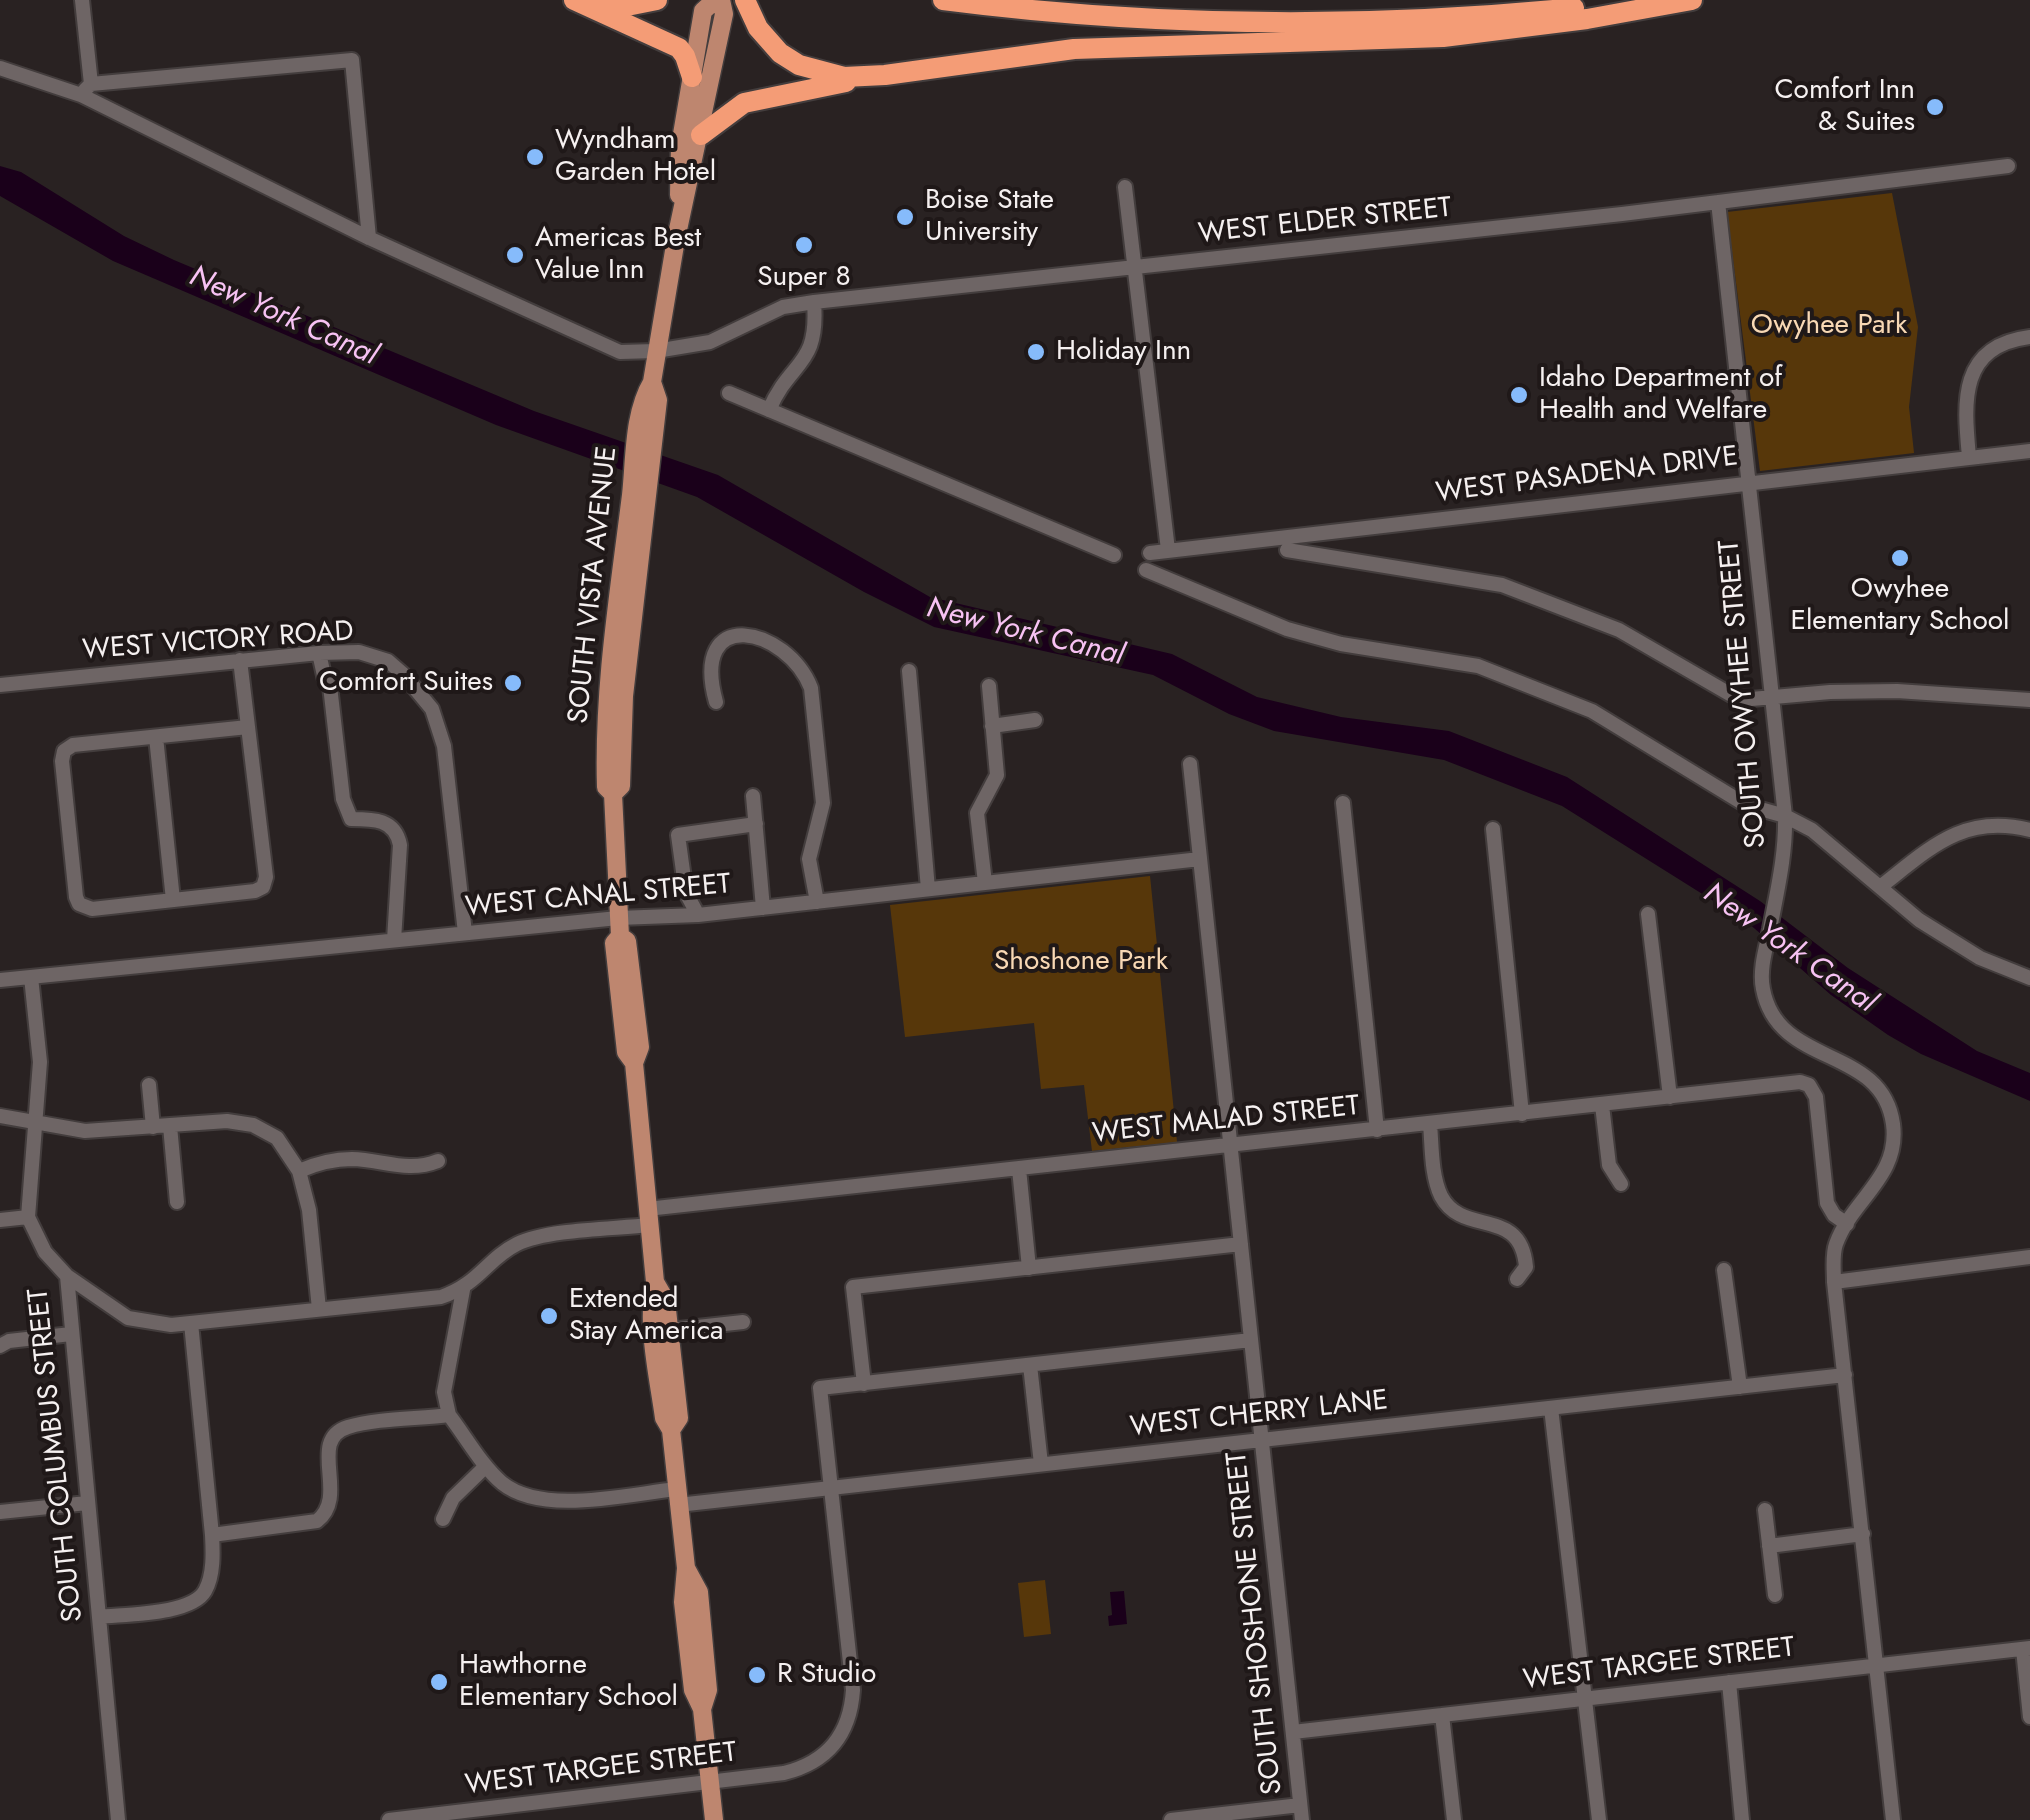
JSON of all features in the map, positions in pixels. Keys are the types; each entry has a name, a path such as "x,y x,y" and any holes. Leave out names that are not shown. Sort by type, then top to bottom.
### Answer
{"highway":[{"path":"574,0 612,7 657,0"},
{"path":"574,0 679,48 686,56 692,77"},
{"path":"942,0 1070,14 1276,22 1418,20 1658,0"},
{"path":"701,135 744,103 885,75 1074,48 1443,37 1588,19 1692,0"},
{"path":"746,1 765,38 799,65 844,77 885,75"}],"main road":[{"name":"SOUTH VISTA AVENUE","path":"671,1430 679,1418 666,1301 656,1282 648,1217 634,1062 640,1048 627,941 619,927 614,794 621,786 640,485 658,400 652,382 656,351 724,14 718,0 703,11 680,146 679,226"},
{"name":"SOUTH VISTA AVENUE","path":"656,1282 651,1302 652,1330 664,1418 671,1430 686,1568 698,1592 708,1690 702,1709 714,1820"}],"street":[{"path":"82,0 86,89"},
{"path":"0,68 86,89 352,60 369,238"},
{"name":"WEST ELDER STREET","path":"86,89 369,238 620,352 710,342 783,308 814,302 1134,269 2008,166"},
{"path":"1126,187 1168,550"},
{"name":"SOUTH OWYHEE STREET","path":"1718,202 1785,816 1785,853 1762,988 1778,1024 1796,1042 1869,1077 1889,1106 1894,1146 1886,1172 1835,1246 1834,1282 1894,1820"},
{"path":"769,410 780,384 805,360 814,342 814,302"},
{"path":"1969,458 1964,399 1973,373 2002,344 2030,336"},
{"path":"729,393 1114,555"},
{"name":"WEST PASADENA DRIVE","path":"1150,552 2030,451"},
{"path":"1287,550 1502,586 1619,630 1740,700 1897,691 2030,700"},
{"path":"1146,570 1287,629 1340,644 1478,666 1592,711 1746,805 1785,816 1812,830 1919,920 1965,949 2030,978"},
{"path":"716,702 710,682 714,655 721,642 733,634 756,636 796,662 805,674 811,688 823,802 809,859 817,902"},
{"name":"WEST VICTORY ROAD","path":"0,685 319,653 359,652 388,662 432,709 444,746 465,933"},
{"path":"319,653 330,686 344,798 351,819 389,824 397,832 400,845 394,940"},
{"path":"240,660 266,877 262,887 255,892 92,909 79,904 64,752 73,745 248,727"},
{"path":"908,671 928,890"},
{"path":"986,883 977,813 997,775 989,686"},
{"path":"992,726 1035,720"},
{"path":"156,737 173,900"},
{"name":"SOUTH SHOSHONE STREET","path":"1190,764 1301,1813"},
{"path":"753,796 764,908"},
{"path":"1343,803 1377,1130"},
{"path":"698,915 686,893 678,835 756,824"},
{"path":"1880,888 1935,845 1963,829 2012,825 2030,830"},
{"path":"1493,829 1522,1114"},
{"name":"WEST CANAL STREET","path":"0,980 465,933 619,927 1200,859"},
{"path":"1648,914 1670,1096"},
{"path":"0,1220 28,1217 40,1062 31,977"},
{"name":"WEST MALAD STREET","path":"67,1276 128,1318 156,1324 441,1297 462,1290 517,1244 648,1217 1019,1169 1800,1082 1809,1085 1816,1098 1827,1203 1847,1224"},
{"path":"149,1084 152,1127"},
{"path":"1602,1105 1609,1165 1621,1184"},
{"path":"0,1116 85,1131 227,1121 252,1125 277,1138 299,1171 309,1210 320,1309"},
{"path":"1430,1124 1441,1195 1460,1215 1514,1234 1525,1251 1526,1267 1518,1279"},
{"path":"170,1126 176,1202"},
{"path":"299,1171 316,1164 352,1159 413,1168 438,1160"},
{"path":"1019,1169 1029,1268"},
{"name":"SOUTH COLUMBUS STREET","path":"28,1217 45,1252 67,1276 118,1820"},
{"path":"864,1384 853,1287 1241,1244"},
{"path":"1834,1282 2030,1257"},
{"path":"1724,1270 1740,1387"},
{"path":"212,1535 304,1526 327,1514 332,1493 327,1452 334,1438 348,1427 449,1415 444,1392 462,1290"},
{"path":"670,1330 743,1322"},
{"path":"99,1616 180,1608 198,1600 208,1584 212,1535 191,1323"},
{"path":"0,1346 72,1334"},
{"path":"831,1488 820,1388 1251,1340"},
{"path":"1030,1365 1040,1464"},
{"name":"WEST CHERRY LANE","path":"449,1415 486,1466 513,1490 545,1500 566,1501 831,1488 1845,1375"},
{"path":"1552,1408 1599,1820"},
{"path":"443,1519 452,1498 486,1466"},
{"name":"WEST TARGEE STREET","path":"390,1820 784,1773 817,1761 846,1728 853,1690 831,1488"},
{"path":"0,1512 87,1503"},
{"path":"1765,1510 1775,1595"},
{"path":"1769,1546 1863,1534"},
{"path":"2026,1649 2030,1717"},
{"name":"WEST TARGEE STREET","path":"1293,1732 2026,1649"},
{"path":"1729,1682 1742,1820"},
{"path":"1442,1715 1454,1820"},
{"path":"1171,1820 1301,1813"}],"green space":[{"name":"Owyhee Park","path":"1892,193 1918,327 1909,407 1914,453 1760,471 1727,212"},
{"name":"Shoshone Park","path":"1150,876 1177,1142 1092,1151 1084,1085 1041,1089 1034,1023 905,1037 890,905"},
{"path":"1045,1580 1051,1634 1024,1637 1018,1583"}],"water":[{"name":"New York Canal","path":"0,166 21,172 124,236 174,260 534,411 718,475 930,597 1172,654 1257,697 1341,717 1449,731 1567,777 1760,901 1848,968 1977,1051 2030,1073 2030,1101 1921,1054 1888,1035 1831,995 1747,922 1562,806 1444,760 1274,731 1229,714 1153,675 934,627 697,497 496,425 113,261 0,196"},
{"path":"1124,1591 1127,1624 1109,1626 1110,1592"}],"place":[{"name":"Comfort Inn & Suites","path":"1935,107"},
{"name":"Wyndham Garden Hotel","path":"535,157"},
{"name":"Boise State University","path":"905,217"},
{"name":"Super 8","path":"804,245"},
{"name":"Americas Best Value Inn","path":"515,255"},
{"name":"Holiday Inn","path":"1036,352"},
{"name":"Idaho Department of Health and Welfare","path":"1519,395"},
{"name":"Owyhee Elementary School","path":"1900,558"},
{"name":"Comfort Suites","path":"513,683"},
{"name":"Extended Stay America","path":"549,1316"},
{"name":"R Studio","path":"757,1675"},
{"name":"Hawthorne Elementary School","path":"439,1682"}]}
